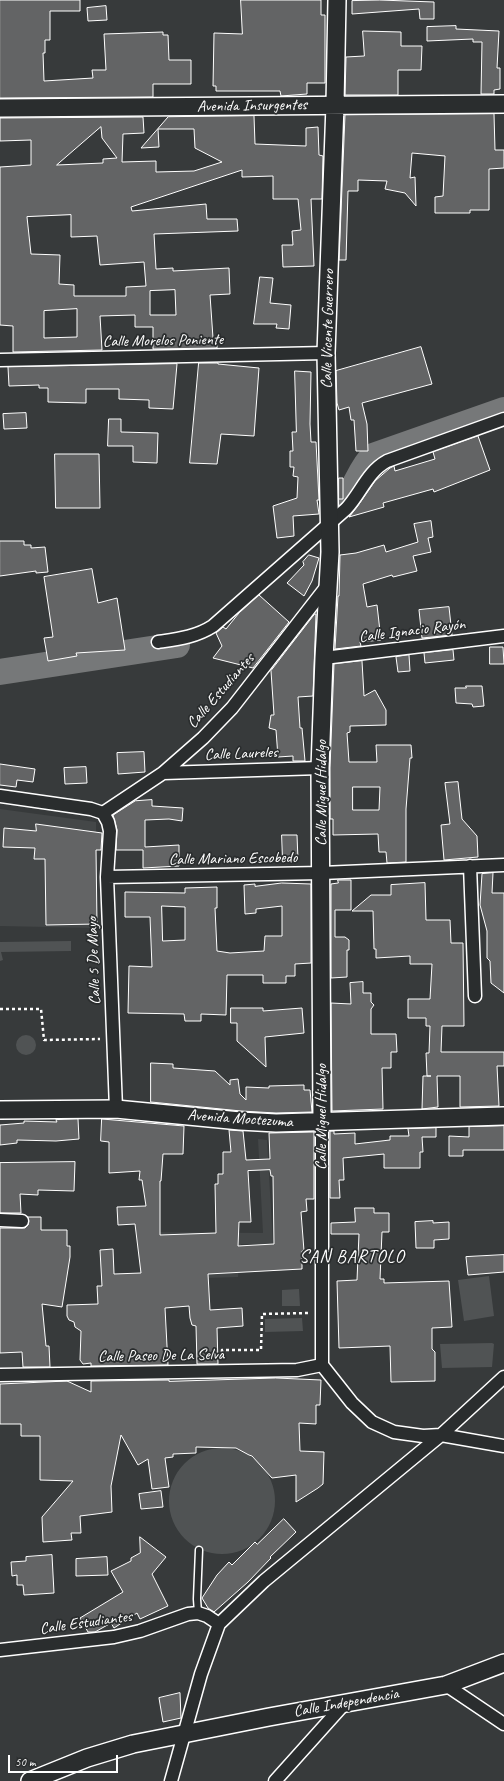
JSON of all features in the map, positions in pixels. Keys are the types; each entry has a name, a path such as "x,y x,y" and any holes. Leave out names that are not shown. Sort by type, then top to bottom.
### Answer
{"main road":[{"name":"Calle Vicente Guerrero","path":"324,658 330,552 326,353 335,105 337,0"},
{"name":"Avenida Insurgentes","path":"0,108 504,104"},
{"name":"Calle Miguel Hidalgo","path":"322,1123 322,873 320,768 324,658"},
{"name":"Avenida Moctezuma","path":"0,1110 116,1109 240,1121 322,1123 504,1116"},
{"name":"Calle Independencia","path":"30,1781 87,1758 133,1744 446,1685 504,1663"}],"street":[{"name":"Calle Morelos Poniente","path":"0,360 326,353"},
{"path":"158,642 203,633 213,626 352,502 370,474 377,467 387,461 504,419"},
{"name":"Calle Estudiantes","path":"103,813 163,773 202,738 232,708 327,586"},
{"name":"Calle Ignacio Rayón","path":"324,658 504,636"},
{"name":"Calle Laureles","path":"163,773 320,768"},
{"path":"0,796 92,808 103,813"},
{"name":"Calle 5 De Mayo","path":"103,813 108,822 110,832 107,877 116,1109"},
{"name":"Calle Mariano Escobedo","path":"107,877 322,873 504,865"},
{"path":"470,866 475,996"},
{"name":"Calle Miguel Hidalgo","path":"322,1123 322,1365"},
{"path":"0,1220 22,1221"},
{"path":"322,1365 352,1403 372,1422 394,1432 423,1436 441,1435 504,1446"},
{"name":"Calle Paseo De La Selva","path":"0,1375 297,1370 322,1365"},
{"path":"170,1781 185,1734 201,1674 219,1624 264,1581 441,1435 504,1377"},
{"path":"198,1613 207,1616 219,1624"},
{"name":"Calle Estudiantes","path":"0,1650 114,1637 140,1631 188,1614 198,1613"},
{"path":"446,1685 504,1724"},
{"path":"275,1781 345,1703"}],"lane":[{"path":"198,1613 197,1599 199,1550"}],"path":[{"path":"0,1009 41,1009 44,1040 113,1039"},
{"path":"223,1350 261,1350 262,1314 322,1313"}],"shaded area":[{"path":"0,809 96,822 97,928 0,926"},
{"path":"71,941 71,951 1,952 3,960 0,961 0,942"},
{"path":"22,1035 30,1035 36,1041 36,1049 30,1055 22,1055 16,1049 16,1041"},
{"path":"258,1139 267,1140 273,1244 241,1244 238,1277 141,1280 136,1232 263,1233"},
{"path":"489,1276 494,1316 464,1321 458,1280"},
{"path":"299,1289 300,1306 282,1306 282,1290"},
{"path":"0,1310 21,1325 20,1370 0,1371"},
{"path":"302,1318 303,1331 265,1332 265,1319"},
{"path":"440,1344 494,1344 492,1367 442,1368"},
{"path":"222,1448 242,1452 259,1464 271,1481 275,1501 271,1521 259,1538 242,1550 222,1554 202,1550 185,1538 173,1521 169,1501 173,1481 185,1464 202,1452"}],"building":[{"path":"0,0 80,0 80,11 50,11 50,40 45,40 45,53 43,53 44,81 93,78 92,70 106,70 104,34 163,32 163,35 168,35 169,60 191,60 191,84 153,84 153,97 0,98"},
{"path":"241,0 321,0 321,15 325,15 325,83 307,83 307,94 281,96 280,91 216,91 216,86 213,86 214,33 242,34"},
{"path":"380,0 434,2 434,19 420,19 419,9 352,14 352,1"},
{"path":"106,6 107,20 88,21 87,8"},
{"path":"456,26 456,29 499,31 497,68 500,68 500,89 494,90 494,94 481,94 482,42 473,42 473,39 427,41 427,27"},
{"path":"363,31 401,32 401,46 422,46 421,70 398,70 398,95 345,95 346,57 364,56"},
{"path":"494,114 495,150 504,150 504,168 489,169 489,210 470,210 470,213 435,213 435,197 443,196 445,156 412,153 410,178 415,177 416,206 405,193 385,189 387,181 358,180 358,191 348,191 346,260 339,260 345,115"},
{"path":"254,116 255,144 306,146 306,128 318,127 319,155 323,156 322,199 311,199 314,266 283,267 282,245 293,245 292,231 301,230 298,199 273,199 273,176 242,177 242,170 131,207 132,211 206,204 207,219 237,219 238,231 154,234 156,269 173,268 173,271 229,268 230,294 210,295 213,338 217,338 217,348 153,349 153,327 135,327 135,315 100,316 102,350 13,352 13,326 0,325 0,167 31,165 31,140 0,141 0,118 143,117 144,133 123,134 122,162 156,161 156,172 194,171 222,162 195,148 194,129 158,129 159,147 141,148 168,117","holes":["101,127 102,138 117,158 103,159 103,163 57,165","71,215 71,237 97,236 100,265 144,262 146,286 126,287 126,296 74,296 74,285 59,284 60,255 31,254 27,217","175,290 176,315 150,315 150,291","77,309 77,337 44,338 44,311"]},
{"path":"260,277 273,278 270,303 291,305 289,329 276,328 277,324 254,324"},
{"path":"421,347 432,384 362,403 367,424 368,451 356,451 354,420 351,420 349,407 339,410 337,403 336,371"},
{"path":"199,363 218,363 259,368 254,436 221,434 217,464 190,463"},
{"path":"177,364 173,409 149,408 149,400 119,399 119,389 86,389 86,403 48,402 48,388 39,388 39,385 9,386 8,367"},
{"path":"295,371 311,372 311,442 316,442 319,500 317,500 319,514 293,516 294,536 277,538 273,506 297,498 298,477 293,476 294,467 290,467 290,451 293,451 292,432 296,432"},
{"path":"26,413 27,428 4,429 3,414"},
{"path":"109,419 121,419 121,432 158,433 157,463 133,462 133,446 108,446"},
{"path":"478,436 490,470 434,492 433,489 383,503 384,507 349,517 375,481 390,468 394,466 395,471 435,459 433,452"},
{"path":"55,454 99,454 100,508 56,508"},
{"path":"339,478 343,478 343,499 339,499"},
{"path":"431,521 433,537 428,538 431,552 413,556 417,571 393,577 392,575 363,584 367,607 377,605 381,640 360,642 361,646 335,649 340,555 356,553 384,545 386,552 418,542 414,524"},
{"path":"0,541 24,541 24,545 31,545 31,548 45,547 48,572 36,573 36,571 0,576"},
{"path":"309,555 319,558 312,581 304,596 287,583 304,565 303,562"},
{"path":"92,569 98,603 117,598 125,650 76,653 77,656 48,661 44,638 53,637 44,577"},
{"path":"259,595 289,622 253,668 213,658 222,646 216,633 223,627 226,629 239,613"},
{"path":"449,607 452,635 422,638 419,610"},
{"path":"315,614 313,696 298,697 300,728 302,728 305,761 293,761 293,756 278,757 276,730 269,728 271,715 274,715 271,671"},
{"path":"490,647 503,647 504,664 490,664"},
{"path":"453,650 454,660 425,663 424,653"},
{"path":"409,655 410,671 398,672 396,657"},
{"path":"362,661 364,696 375,690 386,710 386,725 350,726 350,732 347,733 349,762 377,762 376,745 411,745 412,758 410,758 406,809 406,862 387,863 386,852 379,852 378,834 333,835 333,819 330,819 330,768 334,664","holes":["353,787 380,787 379,810 353,810"]},
{"path":"466,686 482,686 484,706 473,707 472,704 456,703 455,688 466,688"},
{"path":"144,752 145,772 118,774 117,753"},
{"path":"0,764 35,769 33,782 17,780 16,787 0,785"},
{"path":"86,767 87,783 65,784 64,768"},
{"path":"458,782 462,819 477,836 478,857 444,860 441,825 450,824 445,783"},
{"path":"152,800 152,806 183,808 182,821 169,819 145,820 145,847 179,845 179,866 143,868 143,850 116,850 117,830 113,815 135,801"},
{"path":"36,824 102,833 101,850 96,850 97,924 46,925 45,859 34,859 35,848 3,847 4,828 36,831"},
{"path":"282,835 297,835 298,860 283,861"},
{"path":"493,873 492,893 504,893 504,993 491,983 490,961 487,958 487,931 480,905 482,874"},
{"path":"338,880 351,880 351,910 335,910 335,937 345,937 349,940 349,950 347,950 347,977 331,978 331,884 338,883"},
{"path":"282,883 311,884 311,963 295,964 295,976 286,976 286,983 263,983 263,975 227,975 226,1015 201,1014 201,1021 185,1021 184,1014 128,1013 129,966 152,967 150,917 125,917 125,892 185,893 185,888 217,887 217,908 215,908 217,951 230,953 264,951 265,936 282,936 282,906 256,909 256,913 245,914 244,885 255,884 255,886","holes":["162,906 185,907 185,940 163,941"]},
{"path":"425,883 426,920 450,920 451,943 463,943 464,1026 442,1026 441,1052 504,1052 504,1066 497,1066 499,1106 460,1107 460,1076 437,1076 438,1107 422,1109 423,1076 427,1076 426,1053 429,1053 430,1026 426,1026 426,1018 408,1018 408,999 430,999 432,964 410,964 410,956 376,958 376,949 374,949 373,911 352,911 371,895 391,895 391,885"},
{"path":"363,982 363,993 371,993 371,1002 374,1005 371,1009 371,1034 396,1034 397,1052 391,1052 391,1068 382,1068 383,1109 332,1111 331,1003 351,1004 350,983"},
{"path":"231,1008 263,1008 263,1011 302,1008 304,1033 265,1037 266,1067 237,1041 237,1023 231,1023"},
{"path":"151,1063 173,1064 173,1068 215,1071 230,1085 230,1080 238,1079 240,1094 246,1100 246,1087 269,1088 269,1086 304,1085 304,1090 310,1090 312,1112 276,1113 241,1111 151,1102"},
{"path":"78,1119 79,1139 56,1141 17,1140 17,1143 0,1145 0,1125 24,1123 24,1121 57,1122 56,1120"},
{"path":"102,1119 184,1126 183,1154 163,1154 160,1181 160,1235 216,1233 215,1184 218,1184 218,1174 223,1174 223,1152 231,1152 229,1130 243,1131 246,1160 270,1159 269,1133 314,1132 314,1199 306,1199 307,1211 301,1212 304,1251 302,1251 302,1269 208,1274 210,1310 242,1308 243,1326 217,1328 218,1364 197,1364 196,1326 192,1325 189,1306 165,1308 168,1365 91,1366 91,1363 83,1364 80,1360 81,1331 75,1327 74,1322 69,1320 67,1316 67,1305 98,1304 97,1286 102,1286 100,1250 113,1249 114,1274 141,1273 135,1224 118,1225 117,1207 146,1206 142,1180 139,1180 140,1171 109,1173 109,1142 101,1141","holes":["270,1170 271,1176 273,1176 274,1244 238,1246 239,1222 251,1222 248,1171"]},
{"path":"504,1126 504,1150 463,1150 463,1156 449,1156 449,1136 469,1137 469,1127"},
{"path":"436,1128 436,1137 422,1137 423,1152 420,1152 420,1168 384,1168 384,1154 343,1158 344,1180 339,1180 340,1198 330,1198 330,1131 334,1131 334,1134 355,1133 355,1144 390,1140 390,1136 409,1136 408,1129"},
{"path":"75,1162 74,1191 38,1190 38,1195 20,1194 21,1213 0,1213 0,1163"},
{"path":"355,1208 374,1208 374,1213 389,1213 389,1232 382,1232 380,1279 384,1279 384,1283 449,1281 452,1327 432,1328 432,1349 435,1352 435,1381 391,1382 390,1346 339,1348 337,1281 357,1280 359,1234 331,1234 331,1223 355,1222"},
{"path":"28,1217 41,1217 41,1230 67,1230 67,1246 70,1246 70,1257 62,1307 42,1304 46,1346 49,1346 50,1367 23,1367 22,1352 0,1353 0,1228 25,1228 28,1225"},
{"path":"433,1221 433,1223 449,1222 449,1239 434,1240 434,1248 416,1248 415,1222"},
{"path":"504,1255 504,1272 468,1275 466,1257"},
{"path":"276,1378 321,1380 320,1405 316,1405 316,1424 299,1423 300,1451 324,1452 323,1484 318,1488 296,1502 296,1475 272,1478 252,1456 236,1448 196,1447 196,1453 173,1454 173,1457 165,1458 169,1487 152,1489 148,1459 138,1465 121,1435 111,1486 112,1512 80,1516 81,1533 71,1533 72,1540 43,1542 42,1517 73,1481 40,1480 40,1436 21,1436 21,1424 0,1424 0,1384 67,1381 91,1392 91,1381 169,1381"},
{"path":"161,1491 163,1507 141,1509 139,1494"},
{"path":"284,1519 296,1532 270,1557 271,1558 248,1582 214,1612 208,1608 202,1598 217,1575 229,1562 232,1565 255,1542 257,1544"},
{"path":"140,1537 166,1557 152,1574 168,1606 140,1619 137,1613 114,1628 111,1623 95,1632 88,1632 80,1618 123,1592 111,1571 131,1561 131,1558 140,1553"},
{"path":"52,1555 54,1593 24,1595 23,1585 17,1585 17,1575 12,1576 11,1562 26,1561 26,1557"},
{"path":"107,1557 108,1575 76,1576 76,1559"},
{"path":"180,1693 181,1718 163,1722 159,1698"}],"waterway":[{"path":"341,504 346,499 364,467 373,456 504,410"},
{"path":"0,672 177,645"}],"district":[{"name":"SAN BARTOLO","path":"352,1257"}]}
